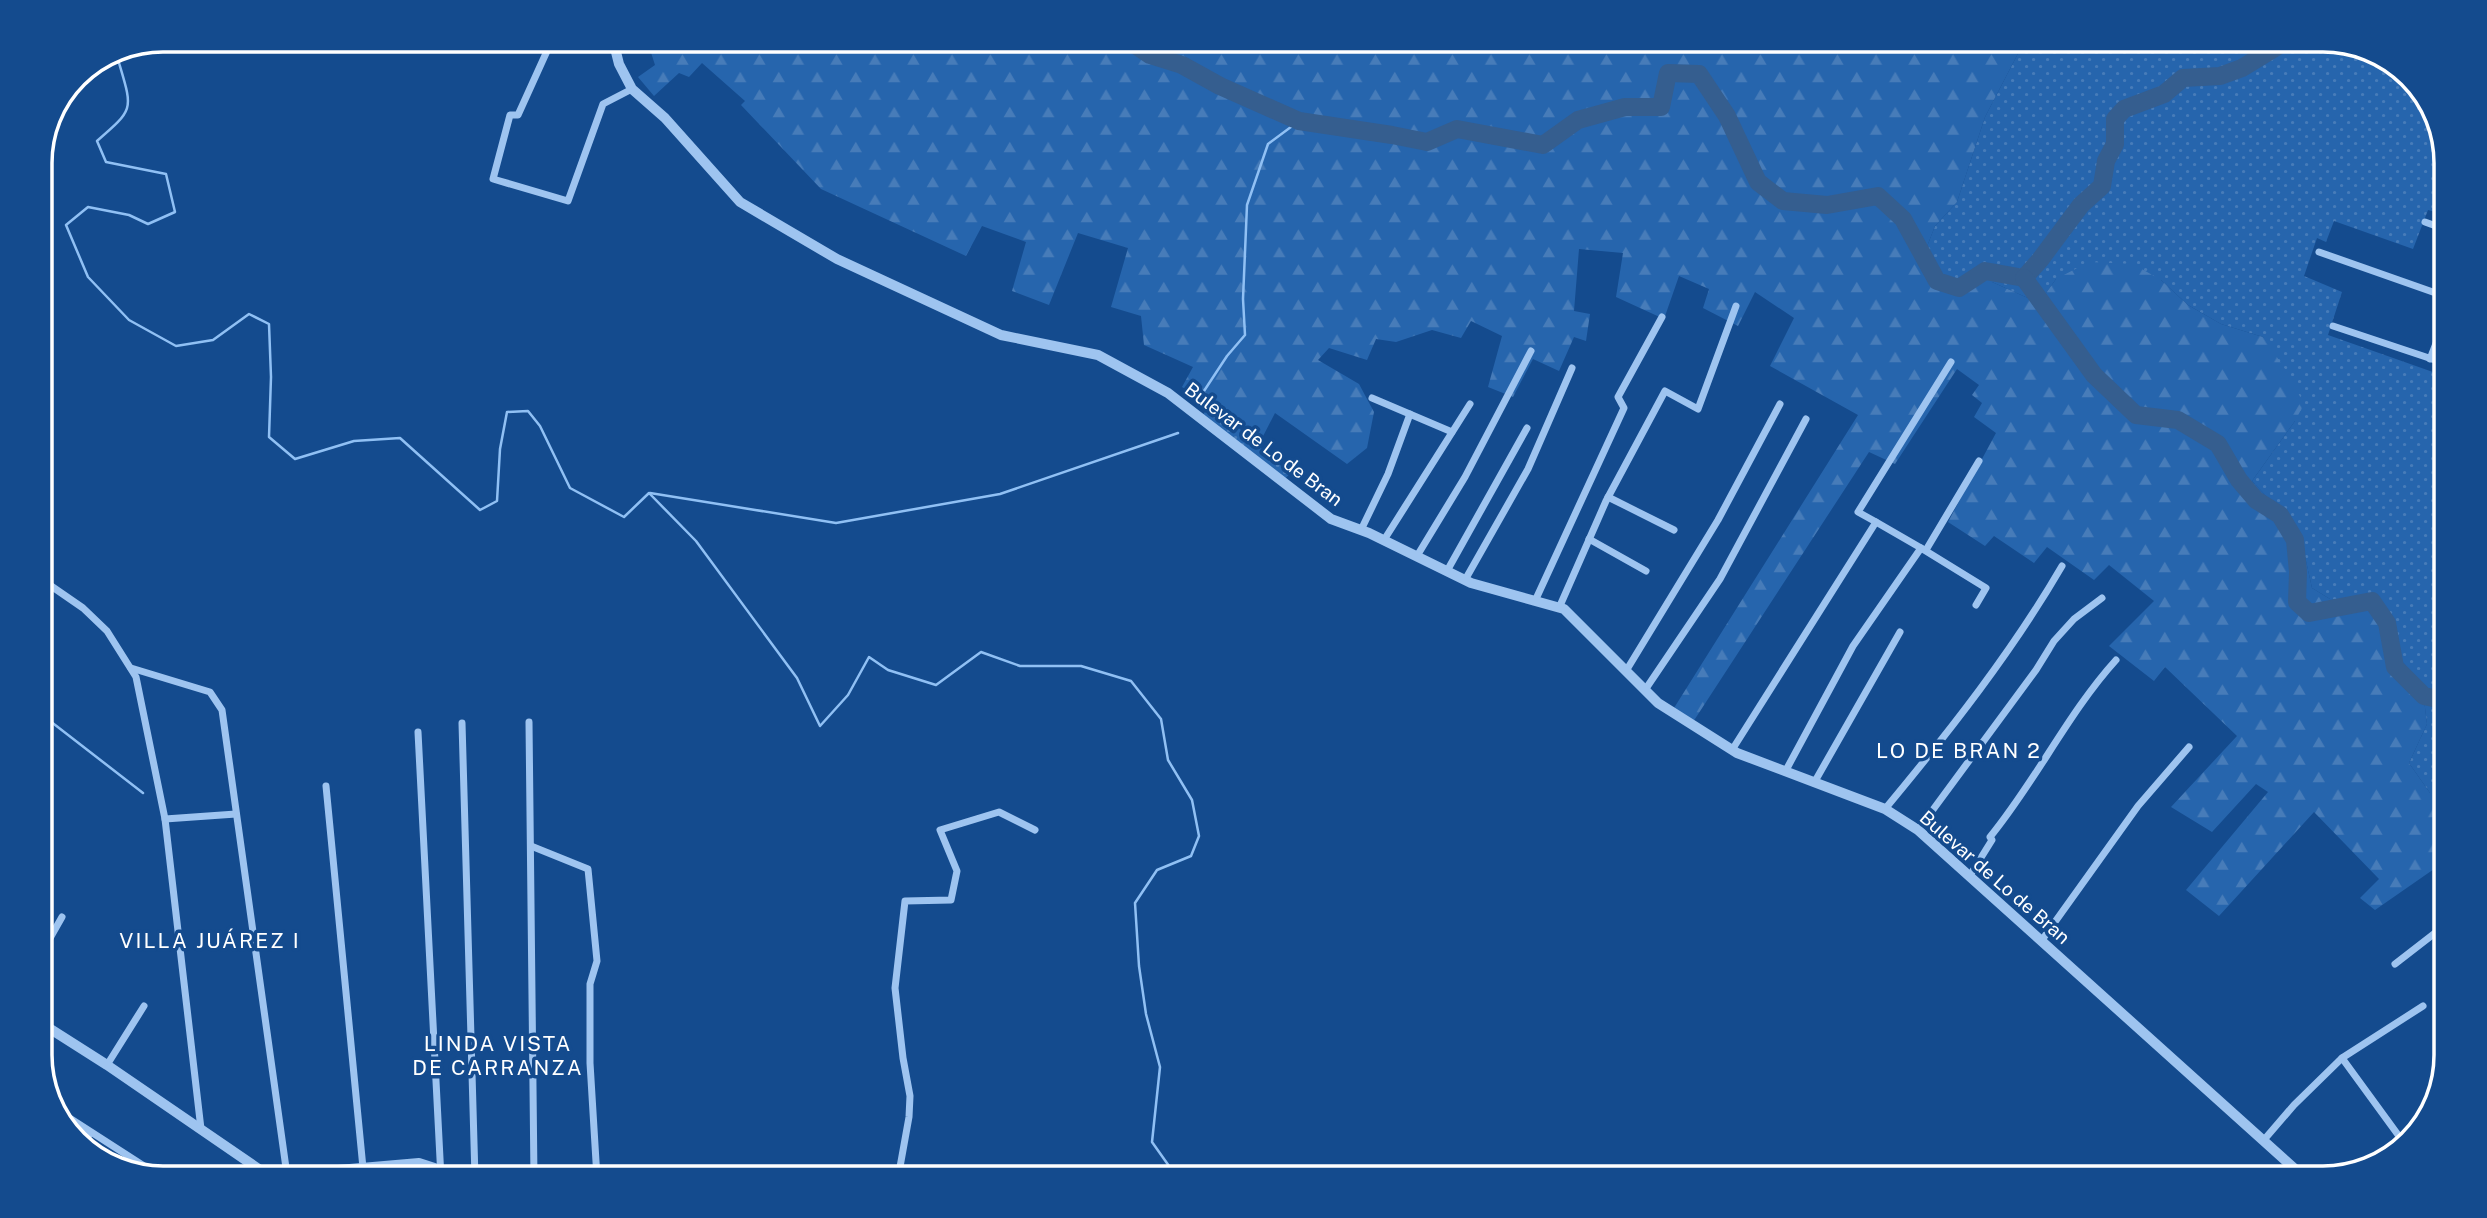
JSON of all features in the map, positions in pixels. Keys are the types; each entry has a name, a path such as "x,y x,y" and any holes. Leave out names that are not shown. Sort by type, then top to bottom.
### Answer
{"street":[{"path":"547,52 519,115 510,115 493,179 568,201 603,104 632,89"},
{"name":"Bulevar de Lo de Bran","path":"616,52 632,89 675,127 740,202 837,259 1001,335 1098,355 1168,393 1331,519 1384,540 1465,580 1564,609 1658,703 1732,750 1885,808 1918,830 2291,1166"},
{"path":"2424,222 2434,226"},
{"path":"2319,252 2434,293"},
{"path":"1559,608 1608,496 1665,391 1698,409 1736,306"},
{"path":"1535,601 1624,408 1618,397 1661,317"},
{"path":"2333,327 2434,360"},
{"path":"2430,359 2434,348"},
{"path":"1417,556 1465,477 1531,351"},
{"path":"1951,362 1858,512 1986,588 1976,605"},
{"path":"1465,580 1528,470 1572,368"},
{"path":"1372,398 1452,432"},
{"path":"1384,540 1470,404"},
{"path":"1626,671 1718,520 1780,404"},
{"path":"1361,530 1388,474 1410,414"},
{"path":"1645,690 1720,579 1806,419"},
{"path":"1447,571 1527,428"},
{"path":"1785,772 1853,646 1923,549 1979,461"},
{"path":"1608,496 1674,530"},
{"path":"1732,750 1875,522"},
{"path":"1589,539 1646,571"},
{"path":"1885,808 1948,731 2044,597 2062,566"},
{"path":"53,587 83,608 107,631 136,677 165,819 201,1129"},
{"path":"1918,830 2036,670 2054,641 2074,619 2102,598"},
{"path":"1814,783 1900,632"},
{"path":"1969,877 1992,840 1990,836 2036,774 2099,679 2116,660"},
{"path":"130,667 210,692 222,710 285,1166"},
{"path":"528,722 534,1166"},
{"path":"462,723 475,1166"},
{"path":"418,732 441,1166"},
{"path":"2042,940 2138,806 2189,747"},
{"path":"326,786 363,1166"},
{"path":"900,1166 910,1096 895,988 905,901 951,900 957,871 940,830 999,812 1035,830"},
{"path":"165,819 236,814"},
{"path":"531,846 589,869 597,961 590,984 590,1063 596,1166"},
{"path":"53,933 62,917"},
{"path":"2395,964 2434,934"},
{"path":"107,1065 144,1006"},
{"path":"2263,1141 2294,1105 2342,1058 2423,1006"},
{"path":"53,1031 107,1065 253,1166"},
{"path":"2342,1058 2399,1136"},
{"path":"76,1123 138,1163"},
{"path":"85,1133 96,1136"},
{"path":"385,1166 419,1163 425,1166"}],"green space":[{"path":"651,52 2019,52 1985,117 1957,202 1935,226 1921,262 1944,282 1992,282 2039,303 2056,279 2089,262 2133,264 2161,280 2188,305 2221,324 2263,337 2304,404 2252,481 2285,516 2301,538 2312,588 2330,599 2379,601 2400,659 2422,683 2427,724 2409,763 2430,793 2434,793 2434,869 2375,910 2360,898 2379,879 2314,812 2219,916 2186,890 2268,792 2256,784 2212,832 2171,807 2237,736 2165,667 2154,681 2109,646 2154,601 2109,565 2094,580 2047,547 2034,563 1994,536 1985,546 1948,522 1996,433 1974,417 1982,403 1972,395 1979,385 1957,369 1895,464 1869,452 1693,722 1674,708 1858,415 1770,366 1794,318 1755,292 1738,326 1703,308 1709,289 1679,276 1664,319 1616,297 1623,253 1579,249 1574,311 1590,314 1586,341 1574,337 1559,371 1533,359 1513,397 1488,387 1502,336 1471,321 1461,338 1432,330 1396,342 1376,339 1367,360 1329,348 1318,360 1359,384 1374,412 1367,448 1347,464 1275,413 1259,444 1211,403 1182,387 1193,367 1144,345 1141,316 1111,307 1128,248 1078,233 1049,305 1012,291 1026,242 982,226 966,256 821,189 741,105 745,101 702,63 689,77 679,73 654,96 638,77 655,65"},
{"path":"2019,52 2323,52 2359,58 2372,64 2397,80 2416,102 2429,128 2432,142 2434,212 2428,210 2413,249 2334,221 2326,242 2317,238 2304,276 2342,292 2328,335 2434,372 2434,793 2430,793 2409,763 2427,724 2422,684 2400,659 2379,602 2330,599 2312,588 2301,538 2285,516 2252,481 2295,421 2263,337 2221,324 2188,305 2161,280 2056,279 2039,303 1992,282 1944,282 1921,262 1935,226 1957,202 1985,117"},
{"path":"1211,403 1290,474 1279,484 1198,422"}],"waterway":[{"path":"1146,52 1182,65 1220,86 1299,121 1427,142 1457,129 1543,145 1578,120 1625,107 1661,107 1668,73 1699,74 1727,116 1758,182 1783,201 1827,205 1878,196 1903,219 1937,281 1959,288 1985,271 2024,278 2081,205 2102,186 2106,161 2115,144 2115,119 2124,109 2164,94 2183,78 2220,76 2242,68 2268,52"},
{"path":"118,63 127,91 127,108 118,122 97,141 106,162 166,174 175,212 148,224 129,215 88,207 66,225 88,277 129,320 176,346 213,340 249,314 269,324 269,437 295,459 354,441 400,438 480,510 497,501 500,449 507,412 528,411 540,426 570,488 624,517 649,493 696,541 797,678 820,726 848,695 869,657 888,670 936,685 981,652 1020,666 1081,666 1131,681 1161,719 1168,760 1192,800 1199,836 1191,856 1157,870 1135,903 1139,966 1146,1014 1160,1067 1152,1142 1169,1166"},
{"path":"1202,394 1227,356 1245,335 1243,299 1247,205 1268,144 1299,121"},
{"path":"2024,278 2094,375 2136,415 2178,420 2218,444 2239,480 2256,500 2280,515 2295,540 2297,602 2309,613 2372,601 2387,623 2395,667 2424,696 2434,698"},
{"path":"650,493 836,523 1000,494 1178,433"},
{"path":"53,723 143,793"}],"district":[{"name":"LO DE BRAN 2","path":"1959,750"},
{"name":"VILLA JUÁREZ I","path":"210,940"},
{"name":"LINDA VISTA DE CARRANZA","path":"498,1055"}]}
